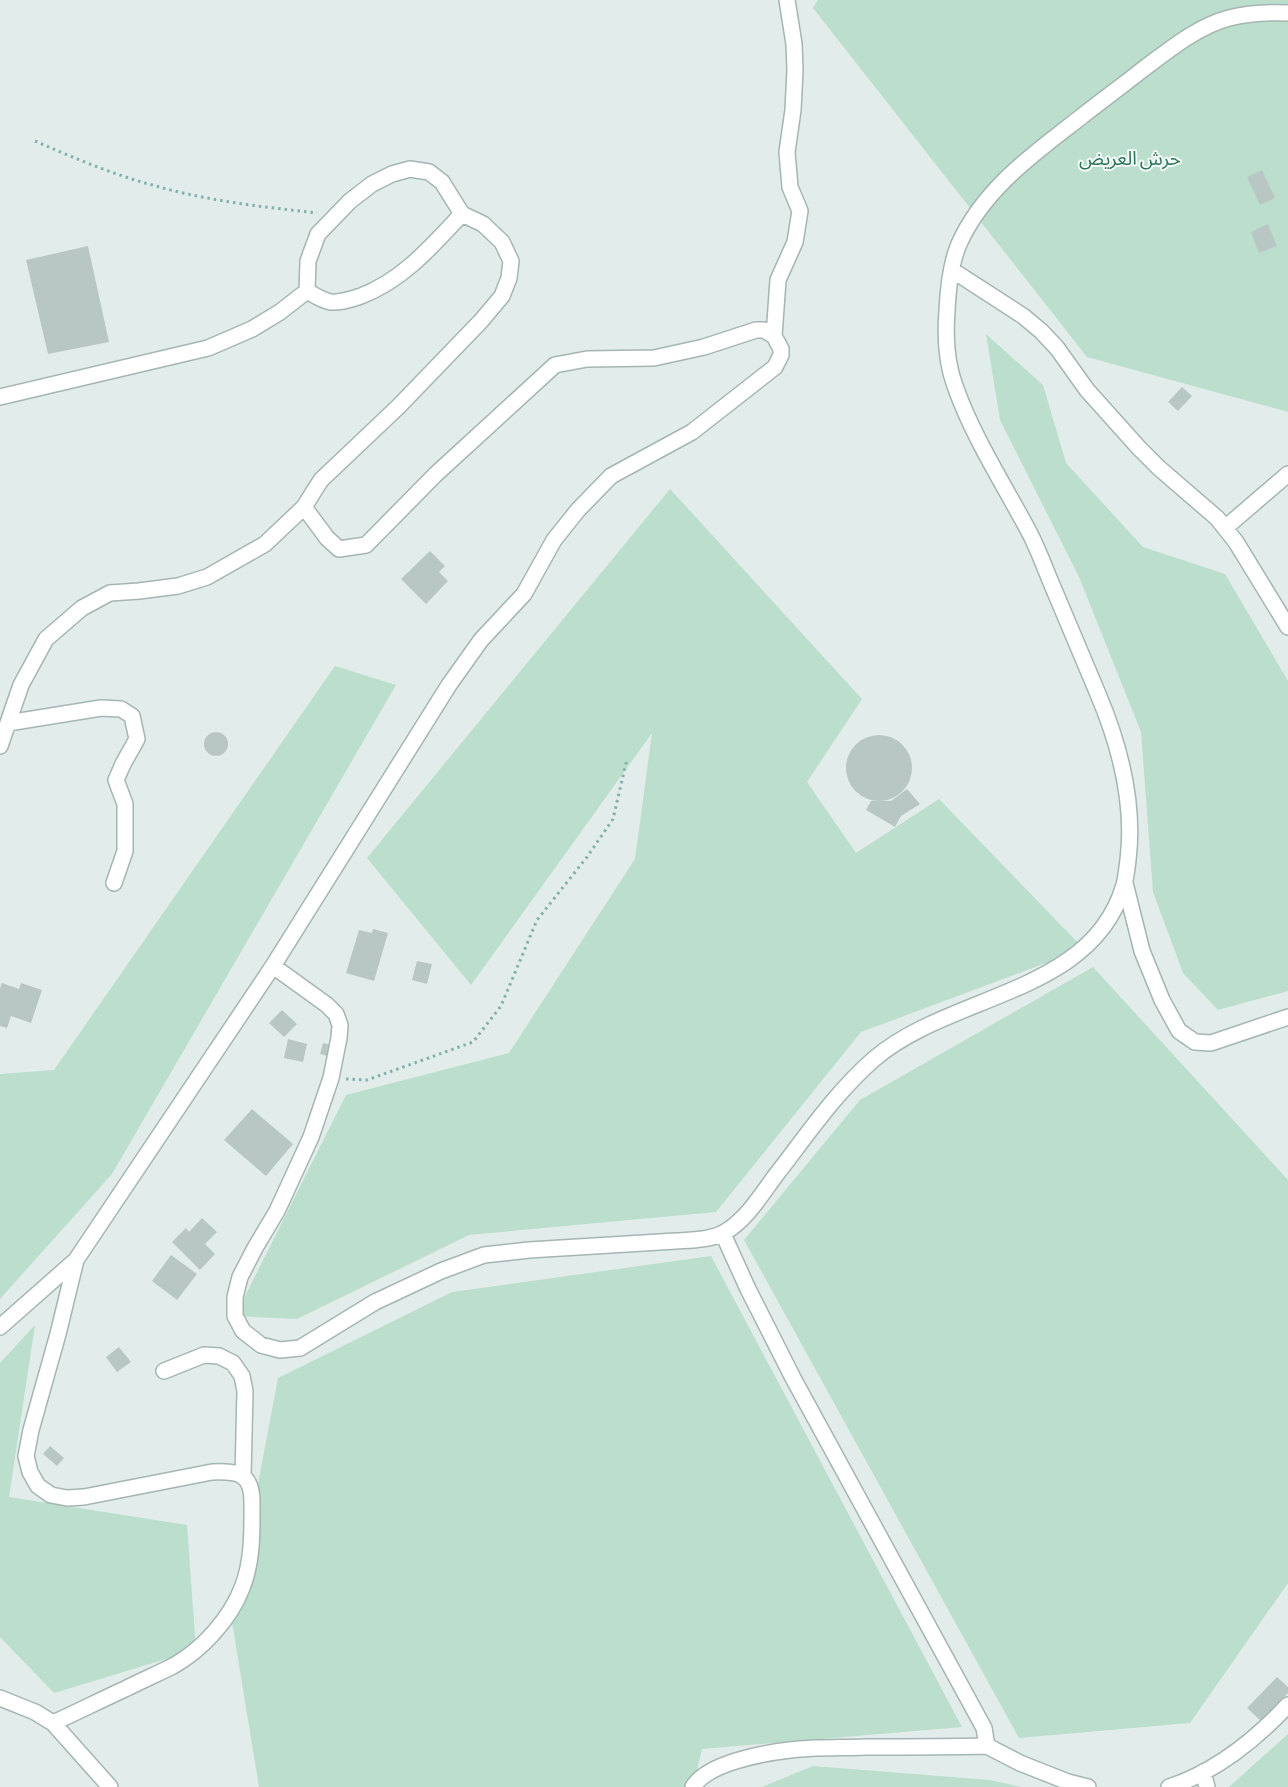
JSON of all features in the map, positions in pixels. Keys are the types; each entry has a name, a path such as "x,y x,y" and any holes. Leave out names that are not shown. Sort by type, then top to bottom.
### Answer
{"street":[{"path":"774,336 778,280 795,242 800,211 790,187 787,152 793,110 795,70 794,44 787,0"},
{"path":"273,966 327,1005 336,1014 340,1025 331,1078 310,1138 277,1211 240,1277 235,1296 236,1316 243,1331 261,1345 280,1350 300,1348 375,1302 441,1271 484,1255 529,1250 700,1239 723,1234 746,1215 822,1114 856,1075 890,1045 924,1027 1044,976 1067,962 1099,933 1113,911 1125,883 1129,850 1130,816 1126,783 1118,749 1107,716 1031,536 974,432 954,384 946,348 948,292 952,270 959,245 974,218 994,191 1018,166 1091,109 1192,34 1228,18 1250,14 1288,13"},
{"path":"0,746 21,685 46,639 82,608 110,593 178,586 207,577 265,544 304,507 321,480 398,406 481,321 502,296 509,278 511,261 502,242 483,224 462,214 442,182 429,172 410,169 392,174 372,184 335,215 318,234 308,261 307,291"},
{"path":"307,291 331,302 350,300 389,283 418,260 462,214"},
{"path":"952,270 1023,316 1041,331 1057,348 1093,396 1139,448 1159,468 1217,518 1283,605 1288,627"},
{"path":"0,397 208,348 252,329 280,312 307,291"},
{"path":"0,1328 76,1260 273,966 449,685 481,640 524,594 554,540 578,510 611,476 692,432 775,367 782,355 781,349 774,336 764,330 756,330 704,347 654,358 587,359 555,365 436,474 366,545 339,549 327,538 304,507"},
{"path":"1225,528 1288,474"},
{"path":"8,723 101,708 121,709 132,716 138,739 116,780 125,804 125,851 114,883"},
{"path":"1125,883 1142,951 1162,1000 1179,1031 1195,1042 1211,1043 1288,1016"},
{"path":"723,1234 748,1289 793,1378 984,1728 987,1746"},
{"path":"54,1724 174,1665 196,1650 230,1612 242,1588 249,1561 252,1532 252,1492 249,1480 240,1474 226,1471 212,1472 84,1497 67,1498 51,1495 38,1486 30,1472 26,1456 31,1430 58,1334 76,1260"},
{"path":"164,1371 204,1355 219,1356 233,1363 242,1376 244,1391 243,1476"},
{"path":"0,1698 36,1712 54,1724 110,1787"},
{"path":"1169,1787 1203,1772 1243,1747 1265,1729 1288,1705"},
{"path":"693,1787 697,1781 722,1766 749,1757 791,1750 987,1746 1020,1764 1068,1782 1088,1787"},
{"path":"1203,1772 1207,1787"}],"path":[{"path":"35,141 88,164 155,186 270,208 335,215"},
{"path":"331,1078 367,1080 473,1042 501,1006 537,920 587,857 612,819 627,759"}],"green space":[{"name":"حرش العريض","path":"818,0 1288,0 1288,412 1087,357 813,8"},
{"path":"986,334 1043,385 1066,463 1143,547 1225,574 1288,681 1288,991 1218,1010 1183,973 1153,892 1141,732 1079,577 1000,420"},
{"path":"670,489 862,699 807,782 856,853 939,799 1084,949 861,1032 716,1212 469,1235 297,1319 235,1316 346,1095 509,1053 635,859 652,733 471,985 367,858"},
{"path":"335,666 396,685 112,1174 0,1299 0,1074 54,1070"},
{"path":"1093,967 1288,1180 1288,1583 1190,1723 1019,1738 744,1240 860,1100"},
{"path":"711,1256 962,1727 702,1749 693,1787 259,1787 232,1622 278,1378 452,1292"},
{"path":"35,1325 9,1497 187,1525 196,1650 54,1693 0,1637 0,1363"},
{"path":"1288,1734 1288,1787 1229,1787"},
{"path":"813,1766 990,1780 1022,1787 762,1787"}],"building":[{"path":"1262,170 1275,198 1260,205 1247,177"},
{"path":"1268,224 1277,246 1259,253 1251,232"},
{"path":"88,246 109,342 48,354 26,260"},
{"path":"1182,387 1192,396 1178,411 1168,402"},
{"path":"430,551 445,566 439,572 448,581 426,604 401,579"},
{"path":"216,732 225,735 228,744 225,753 216,756 207,753 204,744 207,735"},
{"path":"879,735 892,738 902,745 909,755 912,768 909,781 902,791 892,798 879,801 866,798 856,791 849,781 846,768 849,755 856,745 866,738"},
{"path":"907,789 920,804 901,816 895,827 866,810 871,801 891,801"},
{"path":"373,929 388,933 374,981 346,973 359,930 372,933"},
{"path":"417,961 432,964 427,984 412,980"},
{"path":"2,983 19,989 21,983 42,990 31,1023 11,1016 7,1028 0,1026 0,988"},
{"path":"282,1010 297,1024 284,1037 269,1023"},
{"path":"288,1039 307,1044 303,1062 284,1058"},
{"path":"323,1043 335,1046 332,1057 320,1054"},
{"path":"252,1109 293,1144 266,1176 224,1140"},
{"path":"202,1218 217,1232 205,1244 215,1254 200,1270 172,1242 186,1228 189,1232"},
{"path":"171,1255 197,1274 177,1300 152,1281"},
{"path":"119,1347 131,1362 117,1372 106,1357"},
{"path":"50,1446 64,1458 57,1466 43,1454"},
{"path":"1277,1677 1288,1687 1288,1693 1261,1721 1247,1708"}]}
